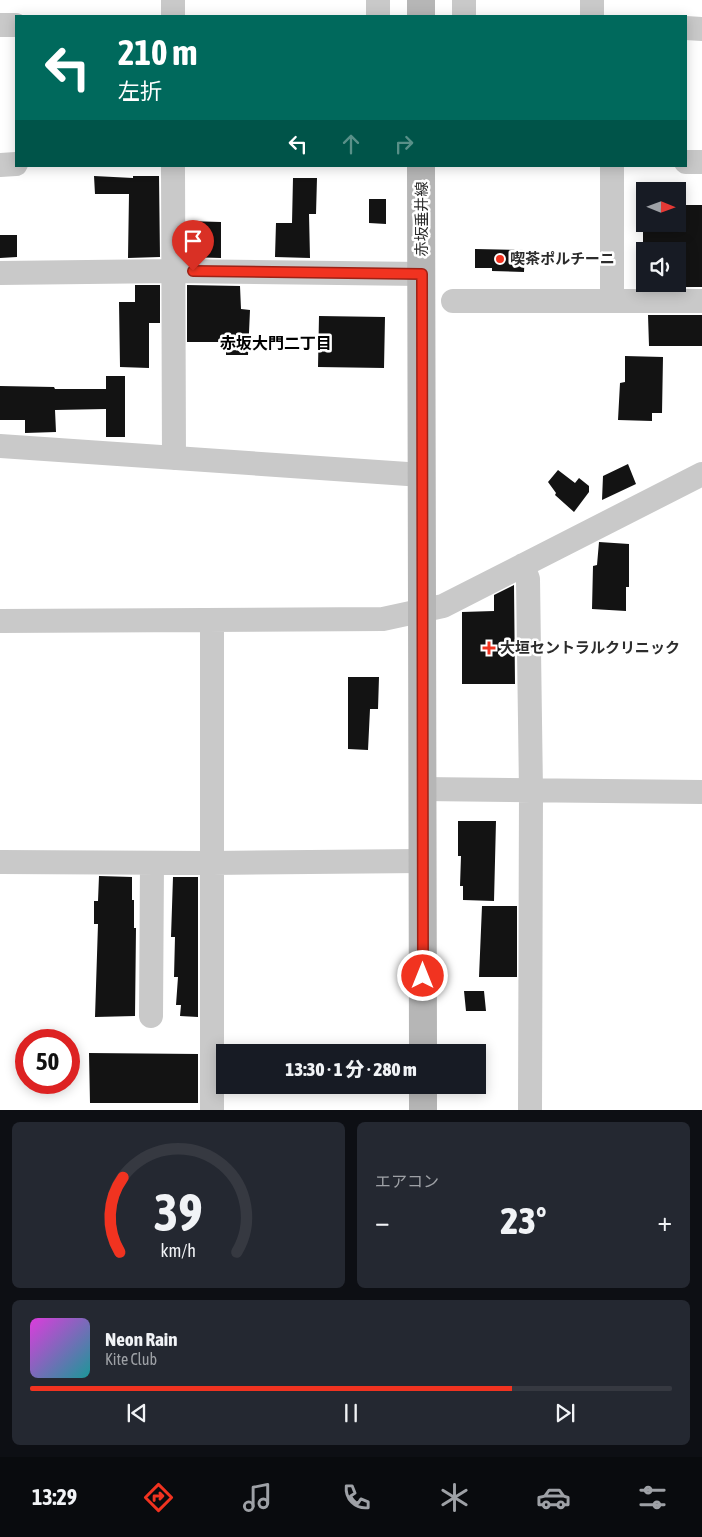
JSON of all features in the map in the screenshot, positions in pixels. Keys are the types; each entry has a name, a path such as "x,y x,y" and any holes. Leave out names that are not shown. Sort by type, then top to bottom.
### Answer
{"main road":[{"path":"421,0 421,15"},
{"name":"赤坂垂井線","path":"422,167 423,1044"},
{"path":"423,1094 423,1110"}],"street":[{"path":"173,0 173,15"},
{"path":"378,0 378,15"},
{"path":"464,0 464,15"},
{"path":"592,0 592,15"},
{"path":"0,25 15,25"},
{"path":"687,28 702,29"},
{"path":"687,162 702,162"},
{"path":"0,165 15,164"},
{"path":"173,167 174,458"},
{"path":"612,167 612,300"},
{"path":"0,273 174,271 422,274"},
{"path":"453,301 702,301"},
{"path":"0,446 422,475"},
{"path":"0,621 383,619 422,611 442,606 702,474"},
{"path":"523,565 528,579 531,791 530,1110"},
{"path":"212,620 212,1110"},
{"path":"422,789 702,792"},
{"path":"0,862 212,863 422,861"},
{"path":"151,1016 152,863"}],"building":[{"path":"94,176 133,178 133,176 159,176 160,257 128,258 129,194 95,194"},
{"path":"293,178 317,178 316,214 309,214 310,258 275,257 276,223 292,223"},
{"path":"369,199 386,199 386,224 369,223"},
{"path":"686,205 702,205 702,287 686,287 686,242 643,242 643,232 686,232"},
{"path":"187,221 221,222 221,258 187,257"},
{"path":"0,235 17,235 17,257 0,258"},
{"name":"喫茶ポルチーニ","path":"475,249 525,250 524,272 492,271 492,268 475,268"},
{"path":"135,285 160,285 160,323 149,323 149,368 120,367 119,302 135,302"},
{"path":"187,285 240,286 241,309 250,310 248,355 226,355 226,342 187,342"},
{"path":"648,315 702,315 702,346 649,346"},
{"path":"319,316 385,317 384,368 318,367"},
{"path":"625,356 663,357 662,413 652,413 652,421 618,420 620,383 625,382"},
{"path":"106,376 125,376 125,437 106,437 106,409 55,410 56,432 25,433 25,420 0,420 0,386 106,389"},
{"path":"628,464 636,484 602,500 603,476"},
{"path":"558,470 575,483 579,478 589,486 589,492 574,512 555,495 556,493 548,482"},
{"path":"599,542 629,544 629,587 626,587 626,611 592,609 593,566 597,565"},
{"name":"大垣セントラルクリニック","path":"514,585 515,684 462,684 462,612 494,611 494,595"},
{"path":"348,677 379,677 378,709 370,709 368,750 348,749"},
{"path":"458,821 496,821 494,901 463,900 463,886 460,886 461,856 458,856"},
{"path":"99,876 132,877 134,928 136,928 135,1016 95,1017 98,924 94,924 94,901 98,901"},
{"path":"173,877 198,877 198,1017 180,1016 181,1005 176,1005 178,977 174,977 175,937 171,937"},
{"path":"482,906 517,906 517,977 479,977"},
{"path":"464,991 484,991 486,1011 466,1011"},
{"path":"89,1053 198,1054 198,1103 90,1103"}],"place":[{"name":"喫茶ポルチーニ","path":"500,259"},
{"name":"大垣セントラルクリニック","path":"489,648"}],"district":[{"name":"赤坂大門二丁目","path":"276,343"}],"route":[{"path":"193,271 422,274 423,976"}]}
